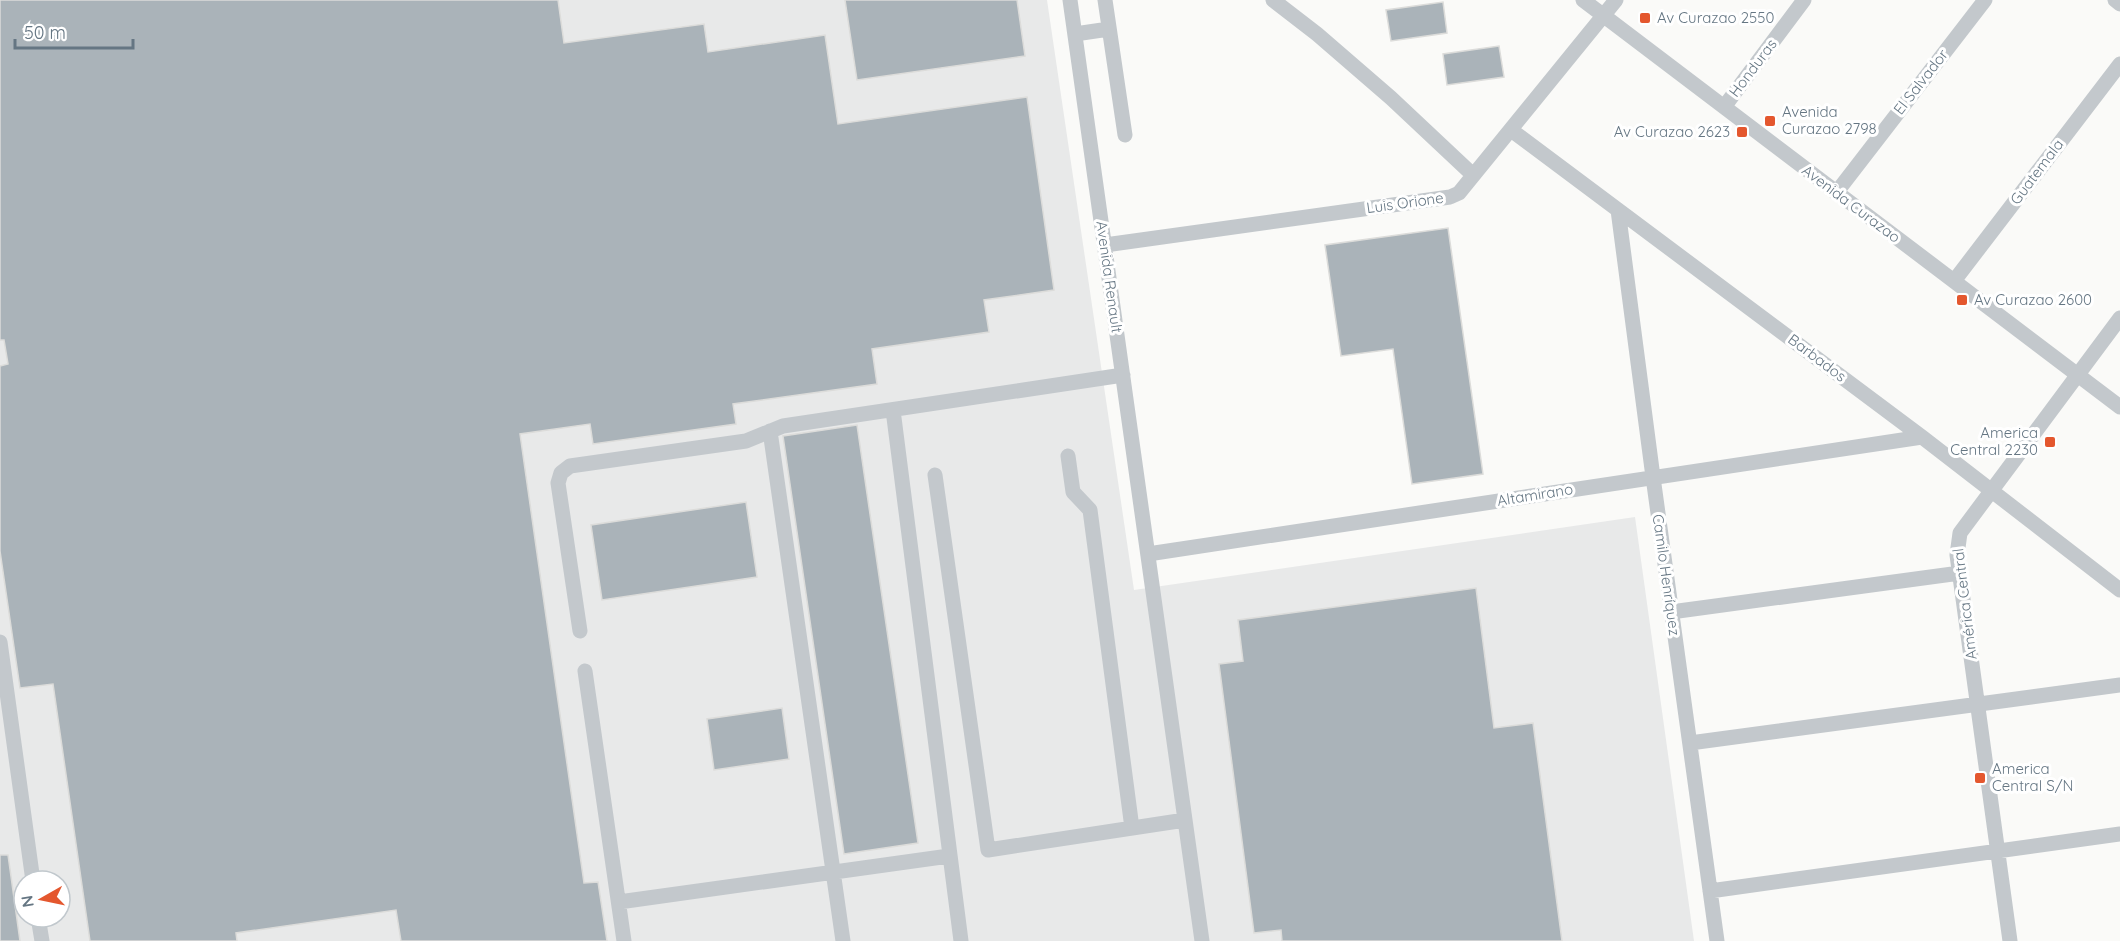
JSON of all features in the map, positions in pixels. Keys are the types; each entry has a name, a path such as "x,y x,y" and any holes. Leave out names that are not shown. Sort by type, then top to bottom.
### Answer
{"street":[{"name":"Avenida Renault","path":"1070,0 1202,941"},
{"path":"1105,0 1125,135"},
{"path":"1272,0 1317,34 1391,98 1473,175"},
{"name":"Avenida Curazao","path":"1583,0 2120,407"},
{"name":"Luis Orione","path":"1105,245 1450,197 1459,193 1616,0"},
{"name":"Honduras","path":"1724,107 1804,0"},
{"name":"El Salvador","path":"1836,193 1985,0"},
{"path":"2115,0 2120,4"},
{"path":"1075,34 1109,29"},
{"name":"Guatemala","path":"1954,281 2120,64"},
{"name":"Barbados","path":"1511,130 1922,437 2120,590"},
{"name":"Camilo Henríquez","path":"1618,210 1671,612 1718,941"},
{"name":"América Central","path":"2010,941 1957,555 1960,533 2120,318"},
{"path":"580,631 558,483 561,473 570,466 746,441 783,426 1123,375"},
{"path":"893,410 961,941"},
{"path":"770,431 843,941"},
{"name":"Altamirano","path":"1148,554 1922,437"},
{"path":"1068,456 1073,492 1090,510 1132,828"},
{"path":"935,475 988,850 1185,820"},
{"path":"1671,612 1960,573"},
{"path":"0,642 31,869"},
{"path":"585,671 624,941"},
{"path":"1690,743 2120,685"},
{"path":"1710,891 2120,834"},
{"path":"619,902 949,856"}],"shaded area":[{"path":"0,0 1047,0 1134,590 1635,517 1694,941 0,941"}],"building":[{"path":"0,0 558,0 564,43 704,24 708,52 825,35 838,124 1027,97 1054,290 984,300 989,332 872,349 877,384 733,404 736,424 593,444 590,424 520,434 584,883 598,882 607,941 401,941 396,910 236,933 237,941 90,941 53,684 20,688 0,551 0,366 8,364 4,340 0,340"},
{"path":"845,0 1017,0 1025,56 857,80"},
{"path":"1443,2 1447,33 1391,41 1386,10"},
{"path":"1499,46 1504,77 1447,85 1443,54"},
{"path":"1448,228 1483,474 1412,484 1393,349 1341,356 1325,245"},
{"path":"857,425 918,843 844,854 783,436"},
{"path":"746,502 757,577 602,600 591,525"},
{"path":"1476,588 1494,728 1533,723 1562,941 1282,941 1281,930 1254,933 1219,664 1243,661 1238,620"},
{"path":"782,708 789,759 714,770 707,719"},
{"path":"0,855 8,855 12,884 12,929 18,929 20,941 0,941"}],"place":[{"name":"Av Curazao 2550","path":"1645,18"},
{"name":"Avenida Curazao 2798","path":"1770,121"},
{"name":"Av Curazao 2623","path":"1742,132"},
{"name":"Av Curazao 2600","path":"1962,300"},
{"name":"America Central 2230","path":"2050,442"},
{"name":"America Central S/N","path":"1980,778"}]}
